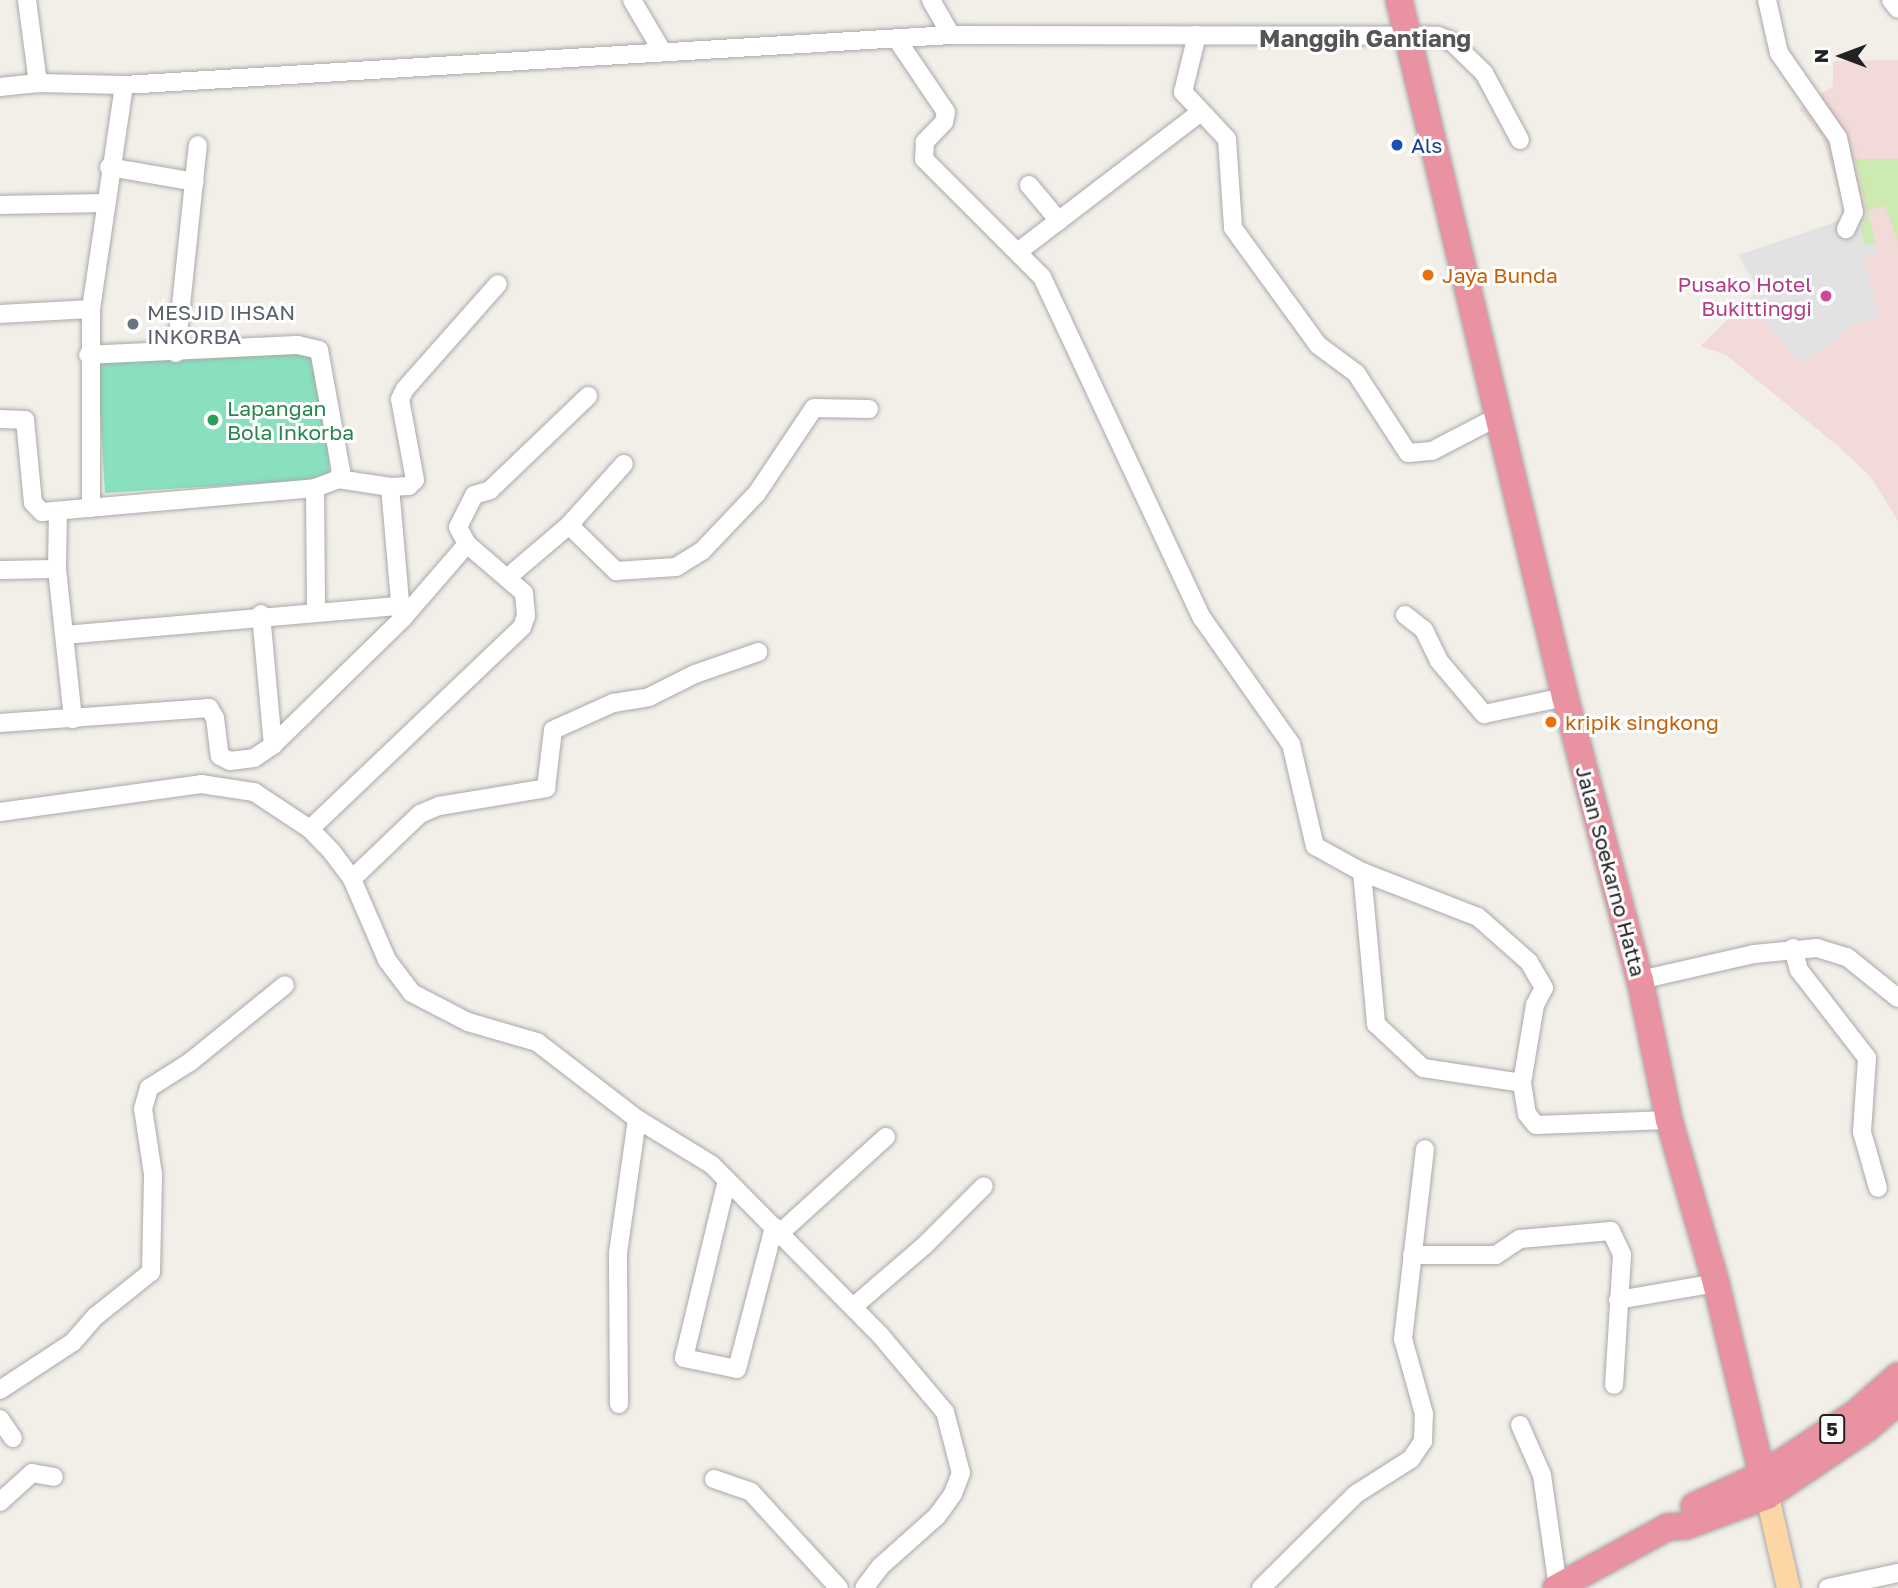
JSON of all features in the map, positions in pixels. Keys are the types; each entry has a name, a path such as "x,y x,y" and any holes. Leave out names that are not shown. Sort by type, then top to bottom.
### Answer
{"highway":[{"name":"Jalan Soekarno Hatta","path":"1399,0 1565,696 1640,980 1669,1120 1716,1283 1765,1485"},
{"name":"5","path":"1765,1485 1898,1376"},
{"name":"5","path":"1557,1587 1668,1527 1680,1512 1765,1485 1866,1429 1898,1402"}],"main road":[{"path":"1765,1485 1788,1588"}],"street":[{"path":"27,0 38,83"},
{"path":"632,0 662,51"},
{"path":"931,0 951,35"},
{"path":"1767,0 1780,53 1838,138 1854,212 1846,229"},
{"path":"1891,0 1898,9"},
{"path":"0,88 38,83 124,85 951,35 1438,36 1451,41 1484,73 1520,140"},
{"path":"1197,35 1183,92 1227,139 1233,228 1318,345 1356,373 1402,448 1423,454 1497,417"},
{"path":"896,38 946,112 944,122 925,142 924,159 1019,251 1042,277 1202,618 1291,744 1315,846 1362,872 1478,917 1529,962 1544,988 1535,1005 1522,1083 1527,1114 1536,1125 1669,1120"},
{"path":"91,508 88,355 91,309 109,167 124,85"},
{"path":"1019,251 1201,112"},
{"path":"176,353 198,145"},
{"path":"109,167 195,181"},
{"path":"1030,186 1059,221"},
{"path":"0,205 104,203"},
{"path":"0,419 25,420 33,503 42,512 315,488 338,479 390,487 409,486 415,480 400,399 405,389 498,284"},
{"path":"0,314 91,309"},
{"path":"88,355 176,353 298,345 319,350 341,471 338,479"},
{"path":"310,829 516,636 526,607 524,593 467,544 458,527 474,495 490,490 588,396"},
{"path":"569,525 616,571 676,567 702,551 757,493 814,408 869,409"},
{"path":"508,578 569,525 624,464"},
{"path":"390,487 400,612"},
{"path":"315,488 316,611"},
{"path":"58,511 57,569 73,719"},
{"path":"0,723 209,708 215,718 217,750 224,759 254,758 273,744 467,544"},
{"path":"0,570 57,569"},
{"path":"65,635 261,614 316,611 400,612"},
{"path":"261,614 273,744"},
{"path":"1405,615 1424,630 1439,661 1484,714 1565,696"},
{"path":"352,879 420,814 439,806 546,788 553,730 613,703 649,697 695,674 758,652"},
{"path":"0,812 201,784 254,792 310,829 352,879 387,960 412,993 468,1021 537,1042 637,1119 712,1165 853,1307 945,1412 961,1473 937,1516 880,1567 864,1588"},
{"path":"1362,872 1376,1024 1423,1069 1522,1083"},
{"path":"1640,980 1793,948 1817,948 1847,957 1898,998"},
{"path":"1793,948 1799,970 1867,1058 1861,1132 1878,1188"},
{"path":"0,1390 73,1342 96,1316 151,1272 153,1174 143,1109 149,1088 190,1062 285,985"},
{"path":"619,1404 618,1253 637,1119"},
{"path":"727,1180 684,1357 737,1369 777,1230 886,1137"},
{"path":"1261,1588 1356,1494 1410,1459 1423,1441 1424,1413 1403,1339 1425,1149"},
{"path":"853,1307 925,1245 984,1186"},
{"path":"1412,1255 1496,1255 1520,1239 1605,1229 1620,1244 1614,1385"},
{"path":"1618,1300 1716,1283"},
{"path":"0,1419 13,1438"},
{"path":"1520,1425 1542,1475 1557,1587"},
{"path":"0,1502 32,1473 54,1477"},
{"path":"714,1479 751,1492 836,1588"},
{"path":"1828,1588 1898,1573"}],"shaded area":[{"name":"Pusako Hotel Bukittinggi","path":"1898,60 1898,521 1871,477 1838,446 1726,355 1700,346 1759,290 1738,255 1848,221 1822,137 1799,109 1833,86 1833,61"},
{"path":"1868,211 1861,231 1865,245 1875,244 1878,253 1863,258 1880,316 1849,326 1836,341 1801,362 1747,303 1759,289 1738,255"}],"green space":[{"path":"1855,159 1898,159 1898,242 1885,205 1868,211 1875,244 1865,245 1861,231 1867,211"},
{"name":"Lapangan Bola Inkorba","path":"322,346 330,479 105,493 97,360"}],"place":[{"name":"Als","path":"1397,145"},
{"name":"Jaya Bunda","path":"1428,275"},
{"name":"Pusako Hotel Bukittinggi","path":"1826,296"},
{"name":"MESJID IHSAN INKORBA","path":"133,324"},
{"name":"Lapangan Bola Inkorba","path":"213,420"},
{"name":"kripik singkong","path":"1551,722"}],"district":[{"name":"Manggih Gantiang","path":"1365,38"}]}
